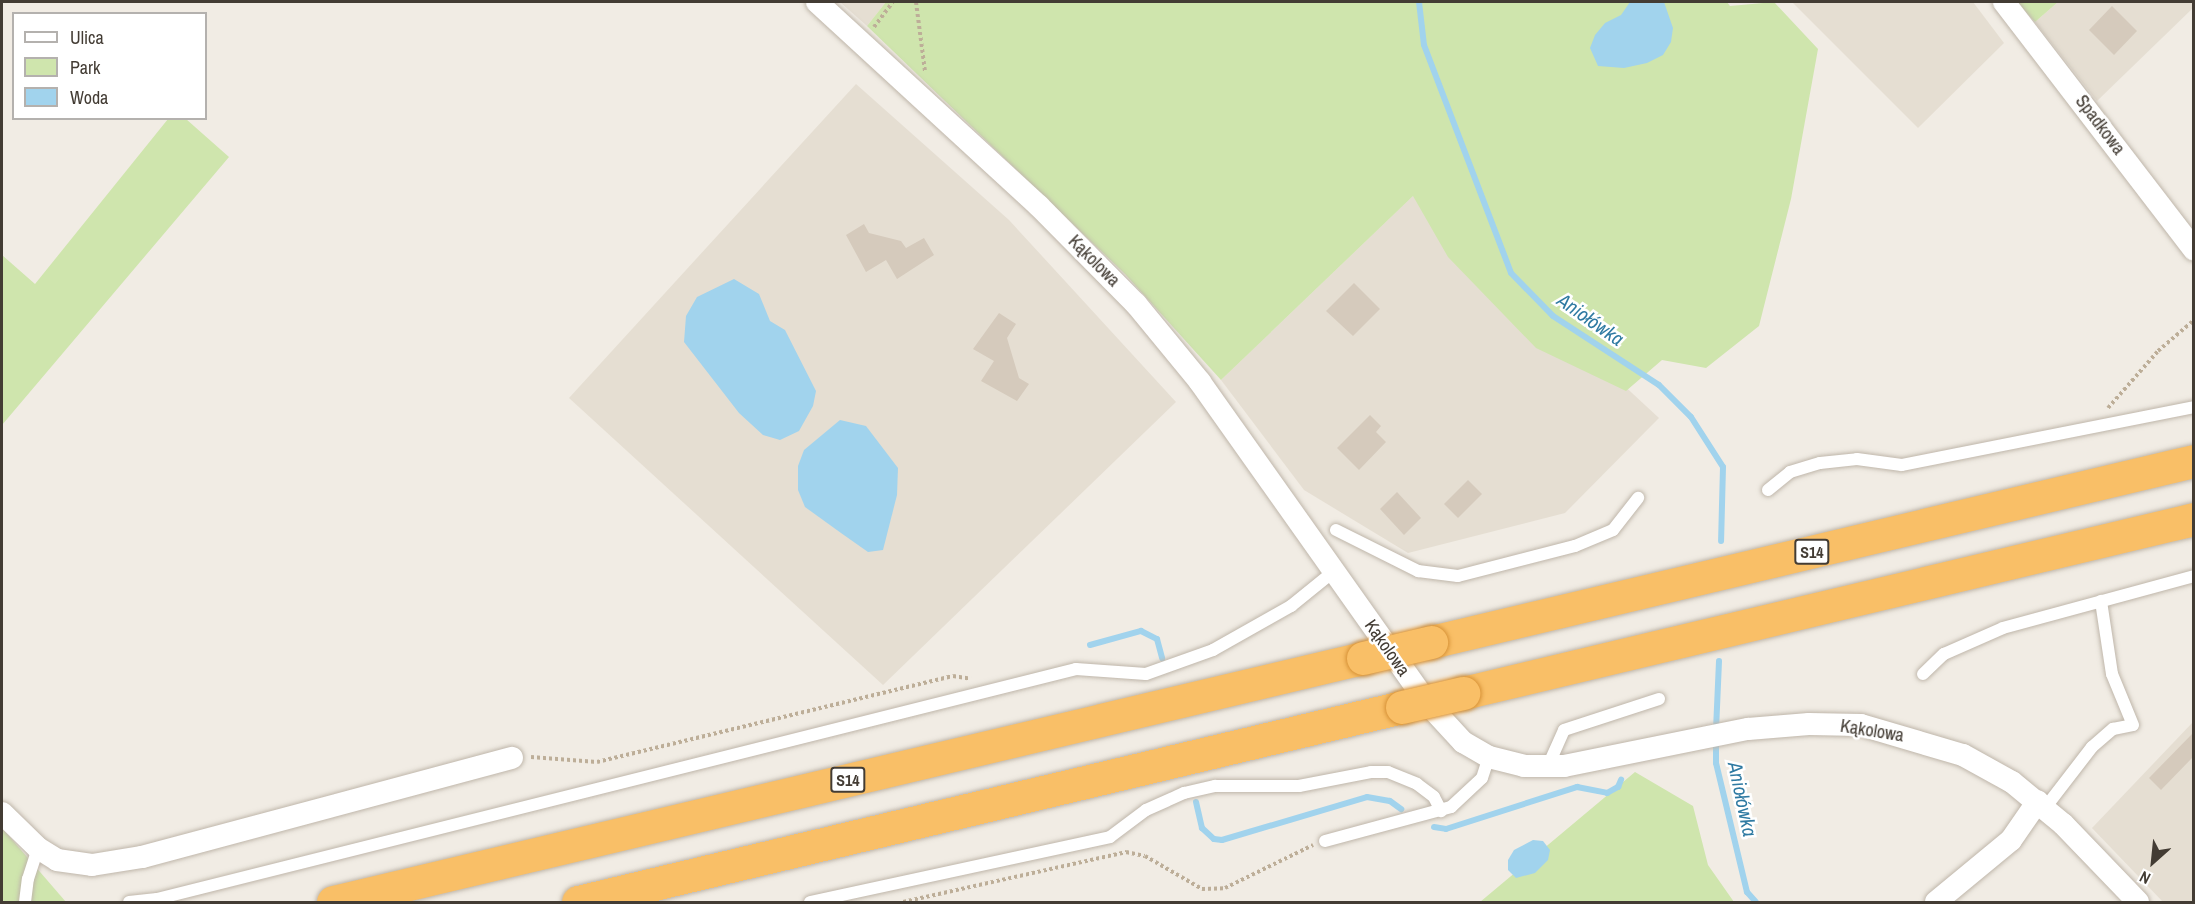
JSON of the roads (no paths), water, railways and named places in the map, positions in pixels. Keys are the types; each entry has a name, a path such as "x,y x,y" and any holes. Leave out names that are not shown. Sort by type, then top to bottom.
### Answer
{"highway":[{"name":"S14","path":"333,903 2193,461"},
{"path":"578,903 2193,519"}],"street":[{"name":"Kąkolowa","path":"817,2 1040,206 1136,304 1200,382 1427,704 1463,742 1489,757 1524,766 1548,766 1748,729 1809,724 1861,725 1915,738 1963,754 2042,804 2138,903"},
{"name":"Spadkowa","path":"2004,2 2193,250"},
{"path":"2,813 38,848 57,860 92,865 142,857 512,758"},
{"path":"1936,903 2011,840 2042,804"}],"lane":[{"path":"1768,490 1790,472 1820,463 1857,459 1902,465 2193,406"},
{"path":"1336,530 1418,571 1458,576 1575,546 1613,530 1638,498"},
{"path":"129,903 157,899 1076,669 1146,674 1213,650 1291,606 1334,572"},
{"path":"1923,674 1944,654 2003,628 2193,576"},
{"path":"2042,804 2092,747 2112,729 2133,725 2112,674 2101,601"},
{"path":"1548,766 1564,730 1659,699"},
{"path":"1325,841 1441,811 1469,794 1482,778 1489,757"},
{"path":"810,903 1110,837 1146,810 1184,793 1215,786 1299,786 1371,772 1388,772 1417,784 1434,797 1441,811"},
{"path":"26,903 28,879 38,848"}],"water":[{"path":"1630,2 1664,2 1673,28 1671,42 1663,55 1647,63 1624,68 1598,66 1590,48 1595,35 1605,23 1621,15"},
{"path":"734,279 759,294 770,321 785,330 816,391 813,406 799,431 780,440 763,435 739,413 684,342 686,316 697,297"},
{"path":"840,420 866,426 898,468 897,495 883,550 868,552 841,533 805,507 798,490 798,466 804,450"},
{"path":"1533,840 1543,841 1550,850 1548,860 1535,873 1516,878 1508,870 1508,860 1514,850"}],"waterway":[{"name":"Aniołówka","path":"1419,2 1424,45 1511,273 1553,316 1659,385 1691,417 1723,467 1721,541"},
{"path":"1090,645 1141,631 1157,639 1162,658"},
{"name":"Aniołówka","path":"1716,730 1719,661"},
{"name":"Aniołówka","path":"1716,740 1716,763 1747,892 1756,902"},
{"path":"1434,827 1446,829 1577,787 1607,793 1618,787 1621,780"},
{"path":"1196,802 1202,828 1214,839 1222,840 1367,797 1390,801 1401,809"}]}
